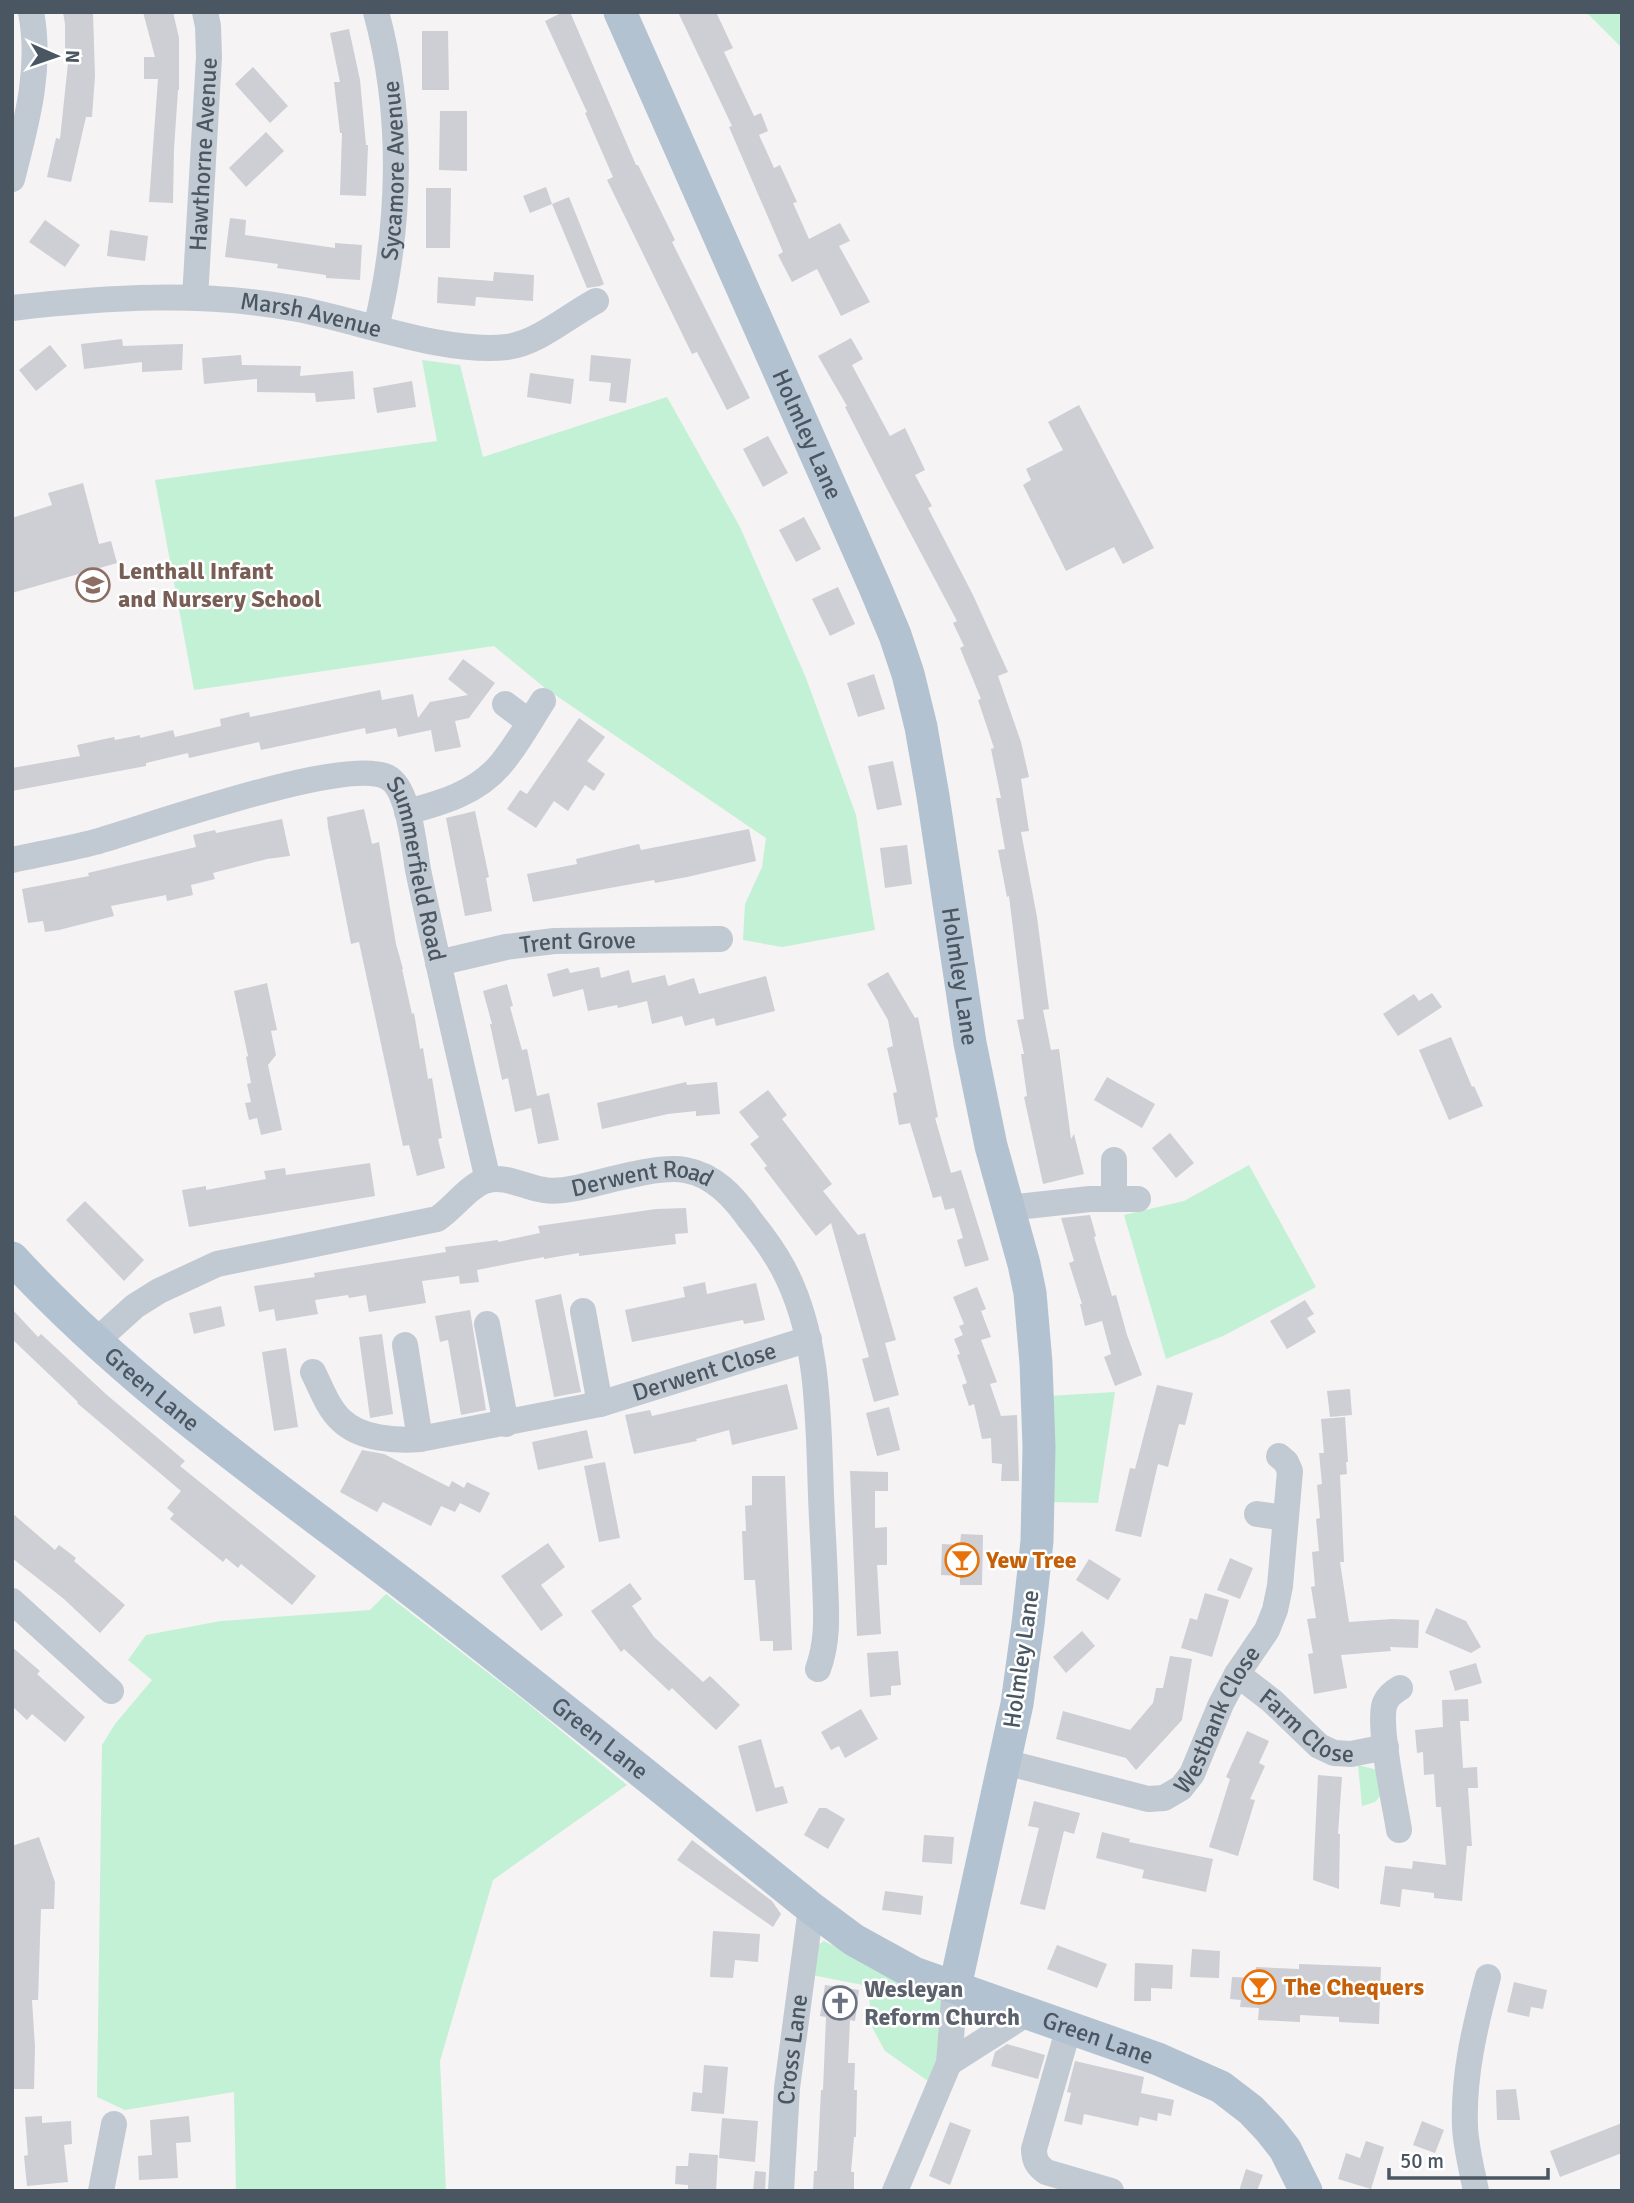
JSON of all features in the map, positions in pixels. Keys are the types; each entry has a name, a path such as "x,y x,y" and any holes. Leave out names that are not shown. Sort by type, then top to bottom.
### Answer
{"main road":[{"name":"Holmley Lane","path":"620,12 874,585 908,674 933,796 970,1043 991,1146 1030,1293 1039,1447 1037,1541 1017,1704 956,1987"},
{"name":"Green Lane","path":"12,1258 51,1301 162,1400 303,1511 516,1671 811,1908 879,1955 914,1973 1029,2012 1190,2072 1221,2087 1251,2110 1285,2149 1306,2191"}],"street":[{"path":"12,179 30,111 35,68 31,12"},
{"name":"Hawthorne Avenue","path":"195,298 209,57 205,12"},
{"name":"Sycamore Avenue","path":"376,12 384,43 396,140 390,246 376,328"},
{"name":"Marsh Avenue","path":"12,308 123,298 195,298 249,302 298,309 376,328 480,348 509,346 537,336 596,301"},
{"path":"407,812 444,802 466,792 501,764 536,711 505,704"},
{"name":"Summerfield Road","path":"12,860 94,842 275,787 331,777 377,773 388,777 397,784 407,812 438,963 488,1180"},
{"name":"Trent Grove","path":"438,963 506,947 554,941 720,939"},
{"path":"1008,1208 1037,1203 1126,1198 1114,1160"},
{"name":"Derwent Road","path":"488,1180 503,1180 545,1191 654,1171 682,1169 699,1173 724,1189 761,1234 788,1278 798,1300 809,1339 818,1435 827,1636 818,1668"},
{"path":"95,1342 135,1306 159,1291 217,1264 437,1219 474,1187 488,1180"},
{"name":"Derwent Close","path":"583,1311 600,1404"},
{"path":"487,1324 506,1424"},
{"name":"Derwent Close","path":"313,1372 335,1412 354,1429 401,1440 420,1439 600,1404 809,1339"},
{"path":"405,1345 420,1439"},
{"name":"Westbank Close","path":"1005,1762 1148,1799 1164,1798 1181,1788 1192,1774 1221,1704 1237,1674 1267,1630 1275,1610 1280,1586 1290,1472 1286,1462 1279,1456"},
{"path":"1257,1514 1285,1518"},
{"path":"12,1601 111,1691"},
{"name":"Farm Close","path":"1237,1674 1272,1701 1319,1746 1334,1753 1351,1754 1386,1747"},
{"name":"Farm Close","path":"1399,1830 1383,1711 1392,1692 1400,1688"},
{"name":"Cross Lane","path":"781,2191 787,2088 811,1908"},
{"path":"1476,2191 1465,2130 1465,2089 1480,2042 1488,1977"},
{"path":"895,2191 949,2063 956,1987"},
{"path":"949,2063 1029,2012"},
{"path":"1069,2027 1034,2149 1034,2158 1038,2166 1046,2172 1111,2191"},
{"path":"101,2191 114,2124"}],"green space":[{"path":"1586,12 1622,12 1622,48"},
{"path":"422,360 460,365 483,457 667,397 740,527 806,678 856,815 875,930 782,947 743,940 745,904 762,867 766,838 545,688 494,646 194,690 155,480 437,441"},
{"path":"1249,1165 1316,1287 1223,1336 1166,1359 1124,1215 1184,1201"},
{"path":"1115,1392 1098,1503 1049,1502 1049,1396"},
{"path":"386,1594 526,1702 627,1785 493,1880 440,2061 446,2191 236,2191 234,2092 125,2110 97,2097 102,1745 115,1724 152,1680 128,1660 146,1635 221,1621 370,1610"},
{"path":"1358,1765 1378,1770 1381,1795 1375,1802 1362,1806"},
{"path":"824,1941 944,1999 943,2053 928,2081 885,2051 872,2027 868,1986 812,1975 819,1944"}],"building":[{"path":"63,12 93,12 95,76 92,117 86,117 71,182 47,177 56,138 60,139 68,63 65,63"},
{"path":"143,12 173,12 179,38 173,203 149,202 158,79 144,79 144,57 155,57"},
{"path":"563,12 570,12 636,165 750,398 727,410 697,352 692,354 607,180 613,177 585,113 587,112 545,21"},
{"path":"678,12 716,12 733,48 724,52 754,116 761,113 768,131 759,135 774,168 780,165 797,202 793,203 809,239 840,223 850,241 839,246 870,302 841,316 817,269 792,282 778,255 783,252 729,127 732,126"},
{"path":"349,29 360,80 368,145 366,196 340,195 342,133 334,82 340,82 330,33"},
{"path":"422,31 448,31 449,90 422,90"},
{"path":"253,67 288,106 270,123 235,84"},
{"path":"440,111 467,111 467,171 439,170"},
{"path":"266,132 284,151 246,187 229,168"},
{"path":"546,187 552,204 530,213 523,196"},
{"path":"426,188 451,188 450,248 426,248"},
{"path":"569,197 604,284 600,286 587,288 552,204"},
{"path":"230,218 246,220 245,235 335,248 335,243 362,245 360,280 326,278 326,275 277,268 278,264 225,257"},
{"path":"45,220 80,245 65,267 29,242"},
{"path":"110,230 148,236 145,261 107,256"},
{"path":"494,272 534,275 533,301 476,297 475,306 437,303 438,277 493,281"},
{"path":"851,338 863,359 852,365 890,436 905,428 925,470 915,475 932,506 928,508 973,595 1008,672 998,676 1021,742 1029,777 1021,779 1029,831 1021,832 1037,917 1049,1009 1043,1010 1051,1050 1059,1049 1071,1139 1074,1134 1084,1174 1043,1184 1024,1097 1027,1096 1021,1054 1024,1054 1017,1020 1024,1019 1009,896 1007,897 998,850 1005,849 996,798 1001,798 991,749 994,748 978,700 981,699 960,648 964,646 953,623 957,621 845,407 847,406 818,356"},
{"path":"122,339 123,346 183,344 182,370 142,372 142,362 84,369 81,344"},
{"path":"50,345 67,366 36,391 19,370"},
{"path":"241,355 242,365 301,366 300,376 353,371 355,399 316,402 315,393 257,392 257,379 204,384 202,358"},
{"path":"591,355 631,359 626,403 609,401 611,383 589,381"},
{"path":"530,373 574,379 571,404 527,397"},
{"path":"412,381 416,407 377,413 373,388"},
{"path":"1079,405 1154,548 1123,564 1114,547 1066,571 1023,485 1031,480 1026,469 1063,450 1048,422"},
{"path":"768,436 788,473 763,487 743,449"},
{"path":"83,483 99,544 111,541 117,563 12,593 12,518 52,505 48,493"},
{"path":"804,517 821,549 796,562 779,530"},
{"path":"838,587 855,624 830,636 812,599"},
{"path":"463,659 495,683 469,718 455,721 461,747 435,752 431,730 398,737 396,728 366,734 365,728 261,750 259,742 189,758 188,753 146,763 146,766 12,791 12,768 80,756 77,745 114,737 115,740 140,735 140,738 173,730 175,737 221,726 220,719 249,712 250,717 380,690 382,700 413,694 418,718 430,702 468,695 448,679"},
{"path":"874,674 885,709 858,717 847,683"},
{"path":"579,718 605,737 587,761 605,774 594,791 585,785 568,811 554,801 536,828 507,809 520,790 527,794"},
{"path":"893,761 902,805 877,810 868,766"},
{"path":"364,809 372,844 379,842 396,944 412,1014 414,1013 420,1049 423,1048 428,1079 432,1078 442,1138 438,1139 445,1168 417,1176 409,1145 403,1146 359,942 351,944 328,827 327,817"},
{"path":"475,811 489,877 486,878 492,911 465,916 446,818"},
{"path":"282,819 290,856 213,873 215,879 191,885 193,895 167,901 166,895 111,906 114,916 45,932 43,921 28,923 22,889 89,876 88,873 196,847 193,835 215,830 216,833"},
{"path":"749,829 756,861 655,883 654,880 533,902 527,874 577,864 576,859 639,844 641,850"},
{"path":"907,845 912,884 885,888 880,848"},
{"path":"599,967 601,978 629,970 632,983 665,975 668,986 694,978 699,994 766,976 775,1011 716,1026 714,1018 685,1026 682,1016 652,1024 647,1001 588,1011 583,989 553,997 547,974 568,968 570,973"},
{"path":"888,972 915,1018 918,1017 938,1117 935,1118 951,1173 961,1170 989,1260 965,1267 957,1240 963,1238 954,1208 945,1210 941,1196 933,1198 910,1123 899,1125 893,1093 897,1092 887,1048 893,1046 888,1020 867,984"},
{"path":"267,983 277,1030 271,1031 276,1055 268,1065 282,1130 261,1135 257,1118 249,1120 245,1103 251,1102 247,1084 251,1083 234,991"},
{"path":"507,984 513,1006 510,1007 522,1050 527,1049 537,1096 549,1093 559,1140 538,1144 531,1108 515,1112 508,1078 502,1080 483,991"},
{"path":"1432,993 1442,1007 1398,1036 1383,1014 1414,994 1419,1001"},
{"path":"1451,1037 1483,1106 1449,1120 1419,1050"},
{"path":"1107,1077 1155,1104 1142,1128 1094,1100"},
{"path":"686,1082 687,1085 717,1082 720,1114 696,1116 696,1111 668,1114 602,1129 597,1103"},
{"path":"768,1090 787,1115 782,1119 832,1184 823,1191 858,1235 865,1233 896,1340 885,1343 899,1395 874,1402 862,1359 869,1357 831,1223 816,1236 764,1168 767,1166 750,1144 759,1137 739,1112"},
{"path":"1170,1133 1194,1163 1176,1178 1152,1148"},
{"path":"370,1163 375,1196 189,1227 182,1190 206,1186 206,1190 266,1179 264,1171 285,1168 286,1175"},
{"path":"85,1201 144,1260 124,1281 66,1220"},
{"path":"686,1208 688,1233 675,1234 676,1244 579,1256 579,1253 544,1257 512,1263 477,1270 479,1282 460,1284 459,1276 422,1281 426,1303 369,1312 366,1295 349,1298 348,1295 315,1300 318,1314 276,1321 274,1309 259,1312 254,1286 315,1277 314,1273 446,1252 445,1247 498,1242 540,1233 538,1226 656,1209"},
{"path":"1090,1215 1112,1296 1116,1295 1142,1375 1115,1386 1104,1357 1111,1354 1102,1321 1085,1326 1082,1304 1069,1263 1074,1261 1061,1218"},
{"path":"705,1282 707,1294 756,1283 765,1320 744,1324 743,1320 632,1342 625,1310 685,1297 683,1287"},
{"path":"977,1287 986,1309 981,1311 991,1337 981,1340 997,1382 990,1384 1001,1416 1017,1415 1019,1481 1001,1481 1002,1464 992,1463 991,1438 982,1439 974,1404 969,1406 962,1385 967,1383 954,1339 963,1335 959,1326 964,1324 953,1297"},
{"path":"561,1294 581,1392 554,1397 535,1300"},
{"path":"1305,1300 1314,1314 1307,1318 1316,1332 1287,1349 1270,1321"},
{"path":"221,1306 225,1326 194,1334 189,1313"},
{"path":"12,1309 38,1337 41,1334 185,1461 180,1466 316,1576 292,1605 241,1564 238,1568 226,1558 223,1562 170,1519 174,1514 167,1508 181,1491 77,1403 12,1339"},
{"path":"470,1310 486,1410 461,1415 448,1340 440,1342 435,1316"},
{"path":"382,1334 393,1414 370,1418 359,1337"},
{"path":"286,1348 298,1427 274,1431 262,1352"},
{"path":"787,1384 798,1429 732,1445 729,1430 696,1439 697,1441 634,1454 625,1415 650,1410 652,1416"},
{"path":"1157,1385 1193,1393 1185,1425 1179,1424 1168,1467 1158,1464 1141,1537 1115,1531 1130,1468 1135,1469"},
{"path":"1350,1389 1352,1415 1330,1417 1327,1391"},
{"path":"889,1407 900,1450 877,1456 866,1413"},
{"path":"1345,1417 1348,1462 1347,1474 1340,1475 1344,1562 1340,1562 1349,1622 1419,1620 1418,1648 1390,1647 1391,1651 1341,1655 1347,1688 1314,1694 1308,1654 1313,1653 1307,1619 1316,1618 1311,1587 1315,1586 1312,1552 1319,1551 1317,1485 1322,1484 1319,1453 1324,1453 1321,1419"},
{"path":"587,1430 593,1458 538,1470 532,1442"},
{"path":"362,1450 384,1454 449,1487 452,1481 464,1488 467,1482 490,1493 480,1513 460,1503 455,1512 441,1506 431,1526 383,1502 377,1512 340,1492"},
{"path":"605,1462 620,1538 599,1542 584,1466"},
{"path":"850,1471 888,1472 888,1491 875,1491 875,1528 887,1527 887,1565 877,1565 881,1634 857,1636"},
{"path":"752,1476 785,1476 792,1650 773,1651 773,1641 760,1641 755,1580 744,1580 742,1531 746,1531 745,1506 752,1505"},
{"path":"12,1513 55,1550 59,1545 76,1558 74,1561 125,1605 100,1633 64,1599 12,1558"},
{"name":"Yew Tree","path":"961,1534 983,1535 982,1585 960,1585 960,1576 941,1575 942,1544 960,1545"},
{"path":"548,1543 565,1567 541,1585 563,1615 541,1631 501,1576"},
{"path":"1230,1558 1253,1568 1240,1599 1217,1590"},
{"path":"1089,1559 1121,1579 1108,1600 1076,1580"},
{"path":"630,1583 642,1599 632,1606 654,1637 703,1682 710,1676 740,1705 716,1730 672,1688 669,1691 624,1649 621,1652 591,1611"},
{"path":"1205,1593 1229,1600 1212,1657 1181,1648 1190,1618 1197,1620"},
{"path":"1436,1608 1466,1621 1481,1647 1471,1653 1425,1633"},
{"path":"1082,1631 1095,1646 1066,1673 1053,1657"},
{"path":"12,1647 40,1671 37,1674 85,1717 65,1742 32,1714 27,1720 12,1706"},
{"path":"898,1651 901,1685 891,1686 891,1695 870,1697 867,1653"},
{"path":"1170,1656 1192,1659 1182,1720 1136,1770 1126,1758 1056,1739 1063,1711 1130,1730 1153,1703 1156,1688 1163,1688"},
{"path":"1476,1663 1482,1683 1455,1691 1449,1671"},
{"path":"1468,1699 1469,1721 1460,1721 1463,1768 1477,1767 1478,1788 1468,1788 1472,1846 1467,1846 1462,1901 1434,1898 1434,1893 1402,1889 1400,1907 1380,1904 1385,1866 1412,1869 1413,1861 1446,1865 1441,1807 1436,1807 1434,1774 1424,1775 1423,1752 1417,1753 1415,1730 1443,1727 1442,1700"},
{"path":"861,1709 878,1739 845,1758 839,1746 831,1750 821,1732"},
{"path":"1247,1731 1269,1741 1259,1763 1265,1766 1250,1799 1255,1800 1238,1856 1209,1847 1230,1779 1226,1777"},
{"path":"761,1739 775,1788 783,1786 788,1803 756,1812 738,1746"},
{"path":"1318,1775 1342,1777 1338,1834 1339,1889 1313,1880"},
{"path":"1034,1801 1080,1813 1074,1834 1064,1831 1045,1910 1020,1904 1039,1828 1028,1826"},
{"path":"819,1808 826,1808 845,1819 828,1849 804,1835"},
{"path":"1102,1832 1130,1839 1129,1842 1213,1859 1206,1892 1142,1878 1144,1870 1096,1858"},
{"path":"924,1835 954,1837 952,1864 922,1862"},
{"path":"39,1837 55,1882 54,1909 41,1909 38,2000 32,2000 34,2089 12,2089 12,1846"},
{"path":"692,1840 772,1901 781,1914 773,1927 677,1860"},
{"path":"885,1891 923,1896 921,1915 882,1910"},
{"path":"713,1931 760,1934 758,1962 735,1960 733,1978 710,1977"},
{"path":"1057,1945 1107,1964 1097,1988 1047,1969"},
{"path":"1192,1949 1220,1951 1219,1978 1190,1977"},
{"path":"1135,1963 1173,1965 1172,1989 1151,1988 1151,2001 1134,2001"},
{"path":"1299,1964 1381,1967 1379,2024 1339,2022 1339,2017 1300,2015 1300,2022 1258,2020 1259,2008 1240,2007 1241,2000 1230,1999 1232,1977 1256,1978 1256,1967 1299,1969"},
{"path":"1514,1982 1547,1990 1543,2009 1531,2007 1529,2017 1507,2012"},
{"path":"825,1985 859,1990 855,2021 850,2020 848,2063 855,2063 854,2090 857,2090 856,2137 851,2172 854,2172 854,2191 813,2191 823,2090 826,2017 820,2016"},
{"path":"1007,2044 1045,2055 1038,2079 991,2066 995,2052"},
{"path":"1075,2061 1144,2077 1141,2093 1174,2100 1171,2116 1158,2113 1157,2121 1140,2117 1138,2126 1084,2114 1082,2125 1064,2121 1071,2093 1067,2092"},
{"path":"704,2065 728,2067 724,2114 691,2111 693,2092 702,2093"},
{"path":"1516,2089 1520,2120 1497,2120 1496,2090"},
{"path":"42,2116 42,2123 71,2121 72,2144 64,2145 68,2182 27,2186 24,2156 28,2155 25,2117"},
{"path":"189,2116 191,2142 176,2143 178,2178 139,2180 138,2156 152,2155 150,2120"},
{"path":"722,2118 758,2121 755,2162 719,2158"},
{"path":"1422,2121 1444,2130 1435,2153 1413,2145"},
{"path":"950,2122 971,2130 950,2185 929,2176"},
{"path":"1622,2123 1622,2153 1560,2177 1550,2151"},
{"path":"1366,2141 1384,2147 1371,2189 1338,2179 1346,2153 1360,2158"},
{"path":"689,2153 718,2155 716,2191 688,2191 688,2185 675,2184 676,2166 688,2166"},
{"path":"1246,2169 1263,2175 1257,2191 1239,2191"},
{"path":"755,2171 766,2172 765,2191 753,2191"}],"place":[{"name":"Lenthall Infant and Nursery School","path":"93,585"},
{"name":"Yew Tree","path":"962,1560"},
{"name":"The Chequers","path":"1259,1987"},
{"name":"Wesleyan Reform Church","path":"840,2003"}]}
